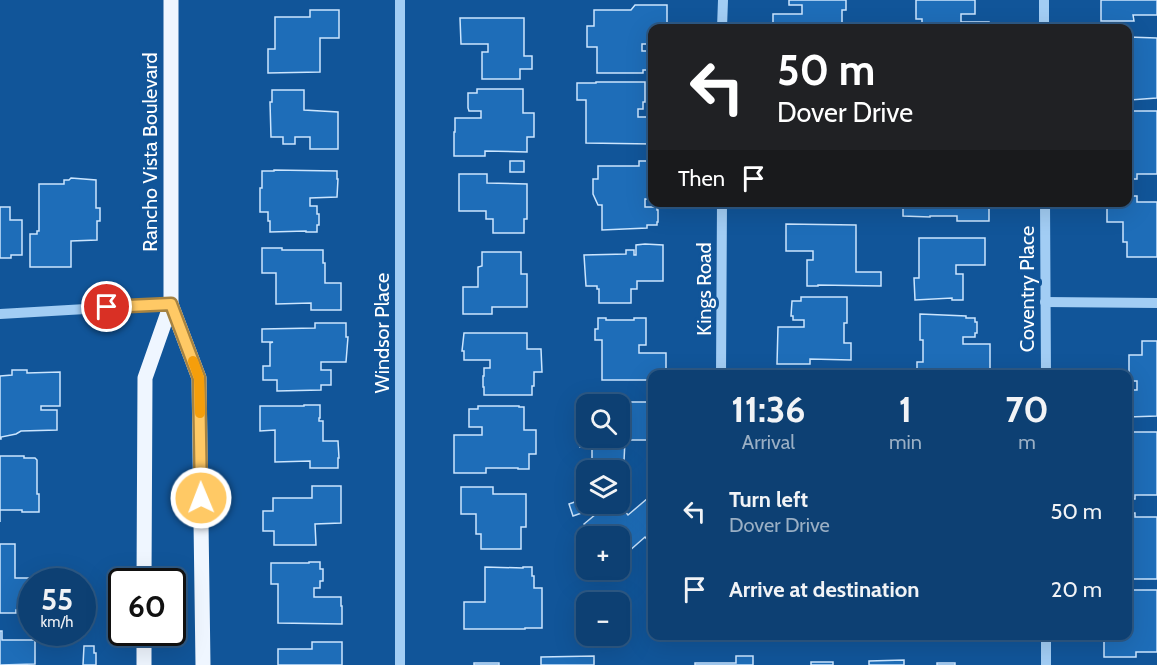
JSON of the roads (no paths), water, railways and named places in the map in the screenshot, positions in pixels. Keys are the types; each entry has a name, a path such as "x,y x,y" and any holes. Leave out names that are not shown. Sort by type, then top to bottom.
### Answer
{"main road":[{"name":"Rancho Vista Boulevard","path":"144,568 145,378 171,304 171,0"},
{"name":"Rancho Vista Boulevard","path":"171,304 199,378 202,665"},
{"path":"144,646 144,665"}],"street":[{"name":"Windsor Place","path":"400,0 400,665"},
{"path":"722,24 723,0"},
{"path":"1044,0 1044,24"},
{"name":"Kings Road","path":"721,370 722,207"},
{"name":"Coventry Place","path":"1045,207 1046,370"},
{"path":"1045,302 1157,303"},
{"path":"0,314 171,304"},
{"path":"1046,640 1046,665"}]}
